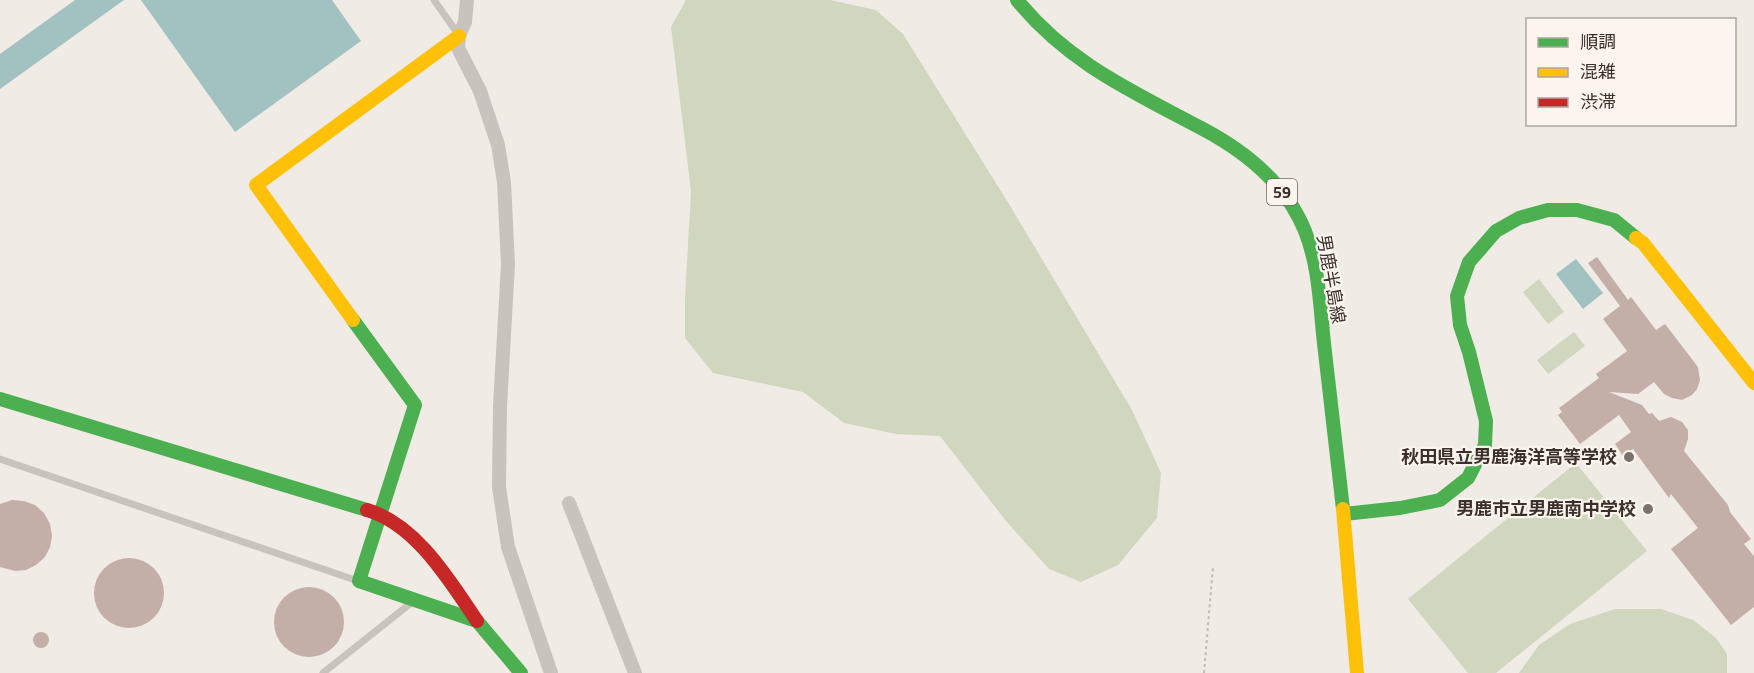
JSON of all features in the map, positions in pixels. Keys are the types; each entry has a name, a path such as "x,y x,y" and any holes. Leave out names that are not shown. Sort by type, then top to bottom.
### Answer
{"street":[{"path":"467,0 465,22 459,36 458,48 480,91 498,145 504,182 508,264 500,406 499,487 508,547 551,673"},
{"name":"男鹿半島線","path":"1017,0 1034,22 1084,64 1127,90 1224,140 1266,172 1288,199 1305,230 1315,268 1344,514 1357,673"},
{"path":"459,36 255,185 416,405 359,581 477,621"},
{"path":"1344,514 1400,508 1440,500 1468,478 1485,445 1486,421 1469,351 1460,325 1457,296 1461,279 1469,262 1482,245 1496,231 1519,218 1548,210 1577,210 1614,220 1643,243 1754,383"},
{"path":"0,399 381,514 416,541 446,574 477,621 521,673"},
{"path":"569,503 635,673"}],"lane":[{"path":"434,0 459,36"},
{"path":"0,459 359,581"},
{"path":"323,673 415,599"}],"path":[{"path":"1204,673 1213,566"}],"green space":[{"path":"686,0 830,0 876,10 903,34 1009,204 1132,410 1161,473 1157,518 1118,565 1081,582 1049,569 1006,521 940,436 896,434 844,423 803,392 713,373 685,338 691,191 671,27"},
{"path":"1539,279 1564,312 1548,324 1523,292"},
{"path":"1574,332 1585,346 1548,374 1537,360"},
{"path":"1576,463 1647,551 1496,673 1468,673 1408,599"},
{"path":"1615,609 1661,609 1693,620 1716,638 1727,654 1727,673 1519,673 1539,645 1570,624"}],"water":[{"path":"75,0 124,0 0,89 0,54"},
{"path":"141,0 332,0 361,41 235,132"},
{"path":"1576,259 1603,293 1583,309 1556,274"}],"building":[{"path":"1597,257 1628,300 1631,297 1656,330 1665,324 1698,367 1700,380 1697,389 1692,395 1682,400 1664,394 1654,382 1638,394 1609,392 1642,405 1659,421 1671,417 1682,422 1688,430 1684,451 1728,505 1730,512 1751,539 1744,544 1754,556 1754,607 1731,625 1671,549 1698,528 1671,494 1669,498 1633,449 1623,456 1615,444 1631,432 1619,415 1580,444 1558,415 1562,412 1559,408 1599,378 1596,374 1627,351 1603,319 1620,306 1588,263"},
{"path":"12,500 35,505 44,513 50,524 52,536 45,557 26,570 15,571 0,567 0,504"},
{"path":"136,558 149,564 158,573 162,579 164,593 162,607 154,618 143,626 122,628 104,618 96,607 94,586 104,568 115,560"},
{"path":"316,587 329,593 338,602 342,608 344,622 342,636 334,647 323,655 302,657 284,647 276,636 274,615 284,597 295,589"},
{"path":"41,632 49,640 41,648 33,640"}],"traffic: fast":[{"path":"1017,0 1037,22 1079,58 1126,88 1233,147 1262,170 1287,198 1305,231 1317,275 1343,509"},
{"path":"1344,514 1400,508 1440,500 1468,478 1485,445 1486,421 1460,325 1457,296 1469,262 1496,231 1519,218 1548,210 1577,210 1614,220 1636,238"},
{"path":"353,320 415,405 359,581 477,621 521,673"},
{"path":"0,399 367,510"}],"traffic: slow":[{"path":"353,320 256,185 459,36"},
{"path":"1636,238 1643,243 1754,383"},
{"path":"1343,509 1357,673"}],"traffic: jam":[{"path":"367,510 385,517 416,541 443,572 477,621"}],"place":[{"name":"秋田県立男鹿海洋高等学校","path":"1629,457"},
{"name":"男鹿市立男鹿南中学校","path":"1648,509"}]}
